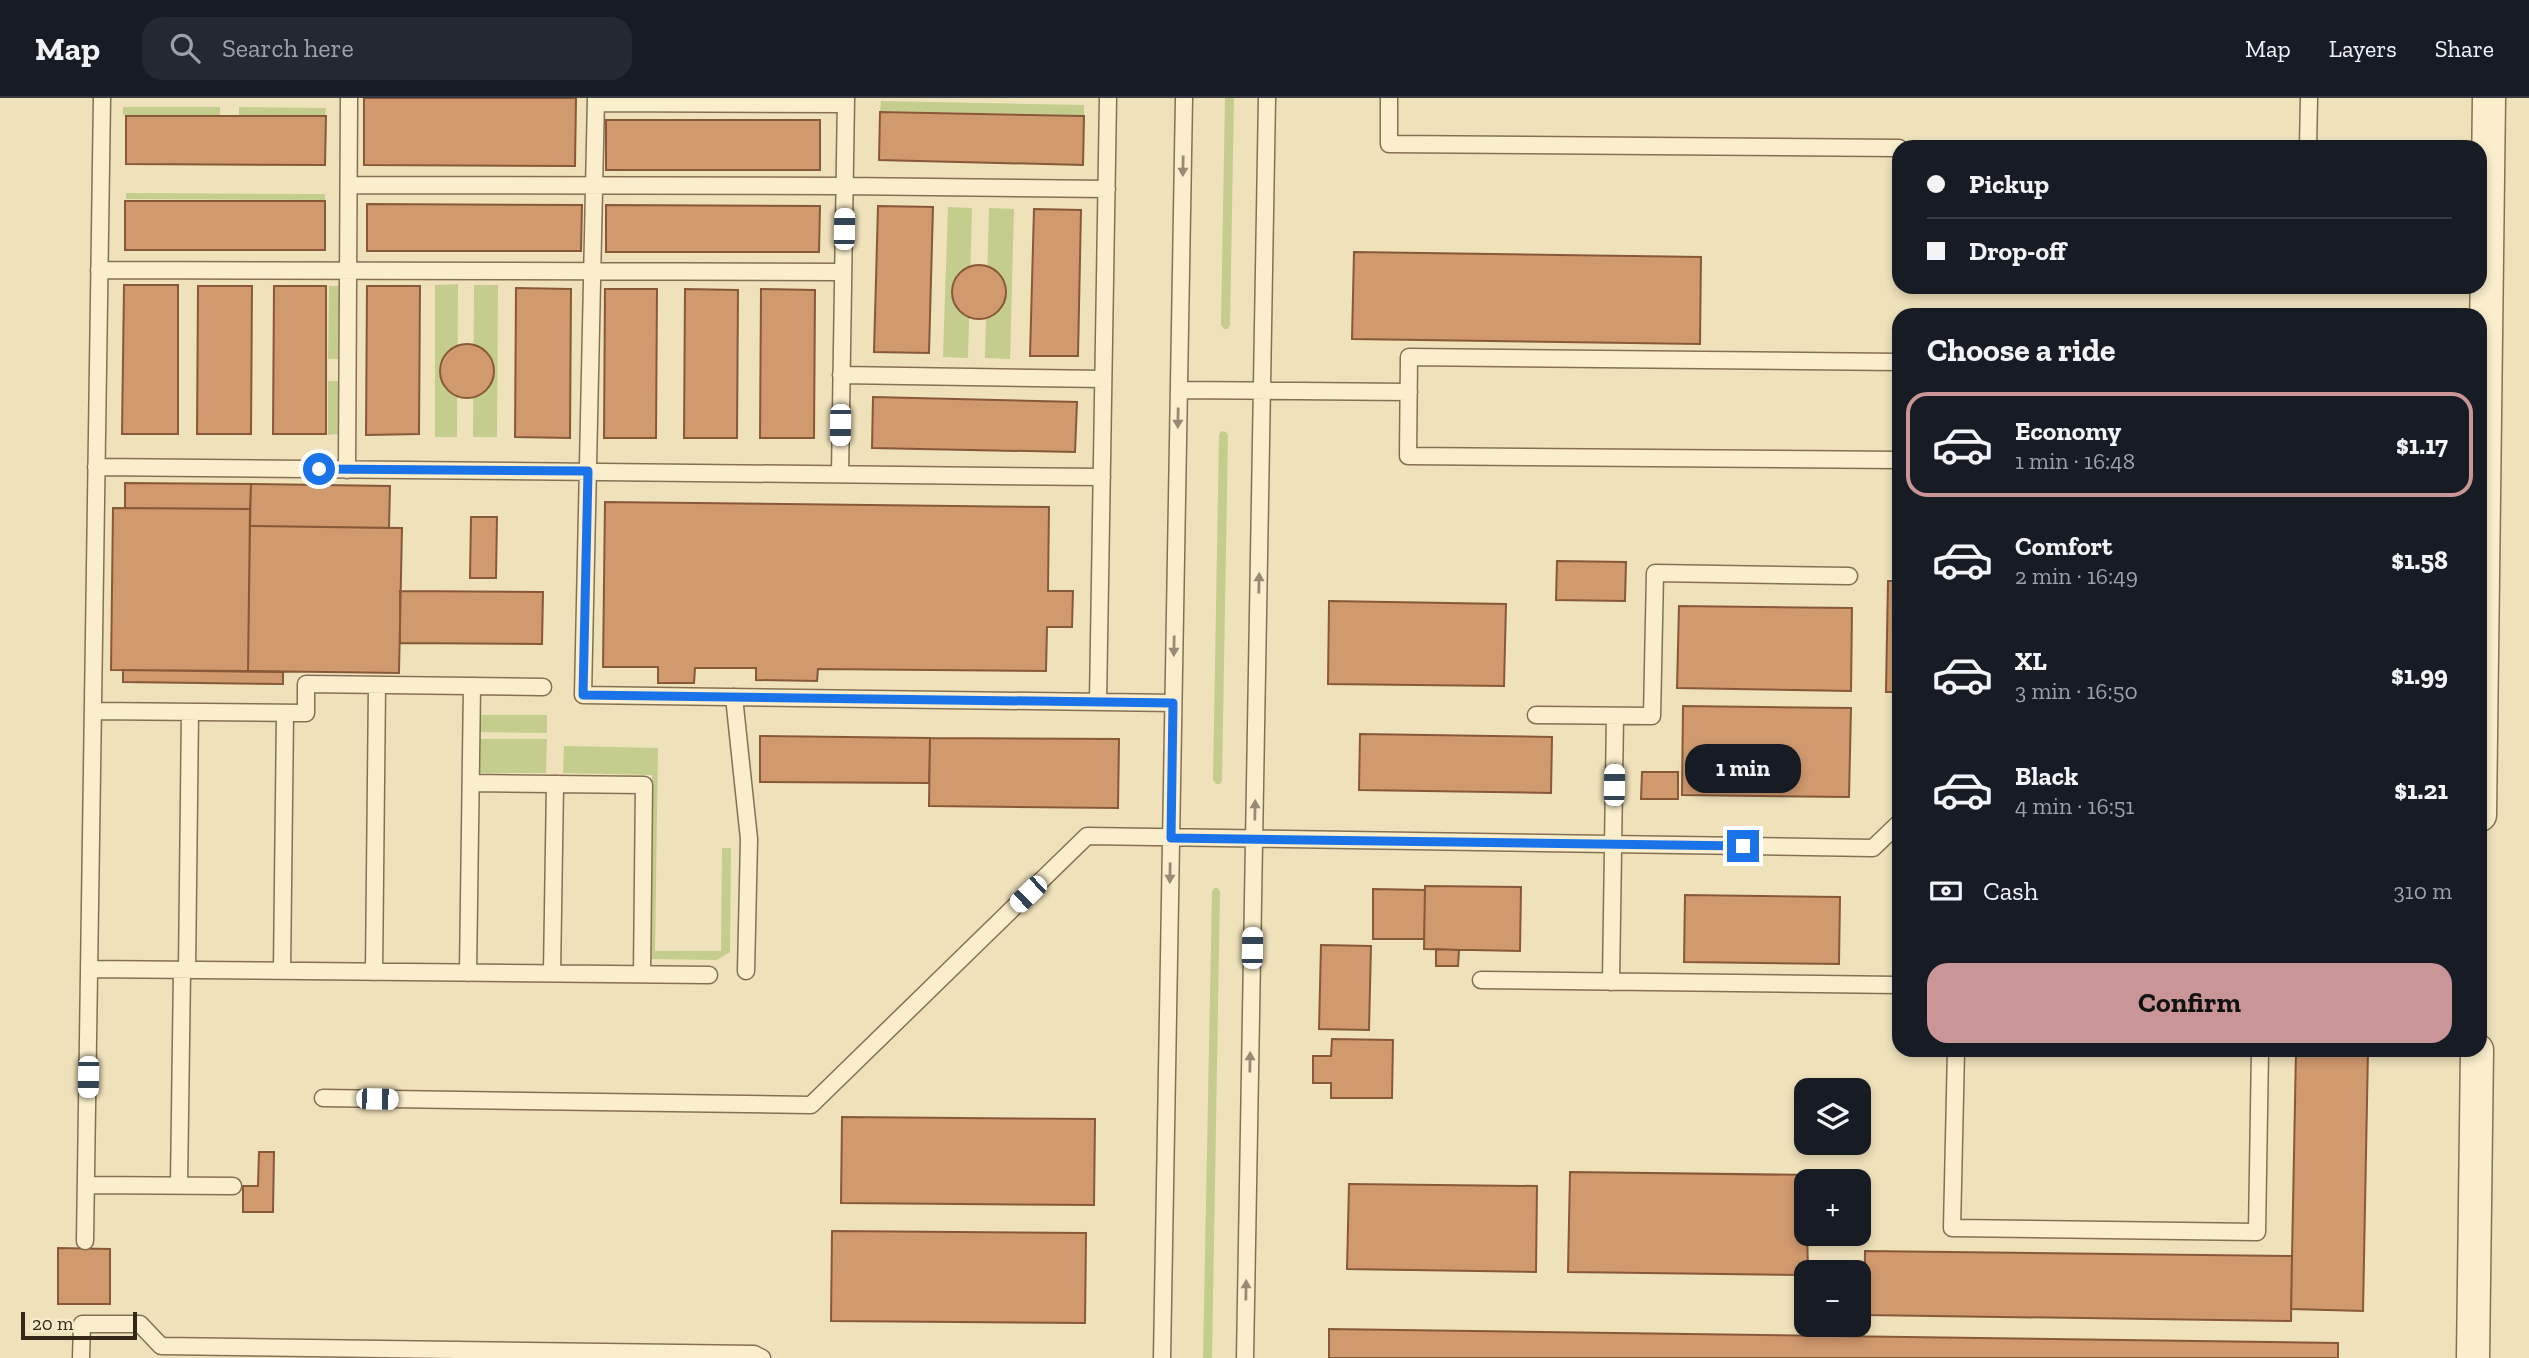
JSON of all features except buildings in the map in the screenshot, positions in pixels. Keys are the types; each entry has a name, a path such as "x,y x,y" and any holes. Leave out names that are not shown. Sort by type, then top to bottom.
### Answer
{"street":[{"path":"2487,257 2489,98"},
{"path":"2473,1358 2477,1057"}],"lane":[{"path":"85,1241 102,98"},
{"path":"347,470 349,98"},
{"path":"1098,702 1108,98"},
{"path":"1162,1358 1184,98"},
{"path":"1245,1358 1267,98"},
{"path":"1389,98 1389,144 1892,148"},
{"path":"2308,140 2309,98"},
{"path":"840,474 846,101 596,100 583,695 1173,703"},
{"path":"349,186 1107,189"},
{"path":"99,270 843,272"},
{"path":"1892,362 1409,358 1408,456 1892,460"},
{"path":"841,375 1103,379"},
{"path":"1179,390 1409,392"},
{"path":"96,467 1102,477"},
{"path":"1536,715 1652,716 1655,573 1849,576"},
{"path":"93,711 306,713 306,684 543,687"},
{"path":"374,972 377,685"},
{"path":"468,973 472,686"},
{"path":"734,697 749,839 746,971"},
{"path":"179,1185 190,712"},
{"path":"282,971 285,713"},
{"path":"1611,982 1615,716"},
{"path":"471,783 645,785 642,974"},
{"path":"552,974 555,784"},
{"path":"323,1098 810,1105 1087,836 1873,848 1892,830"},
{"path":"89,969 709,975"},
{"path":"1482,979 1892,985"},
{"path":"1956,1057 1952,1228 2257,1232 2260,1057"},
{"path":"86,1185 233,1186"},
{"path":"82,1358 82,1324 140,1324 161,1346 754,1354 762,1358"}],"green space":[{"path":"1225,98 1234,98 1228,329 1221,325"},
{"path":"881,101 1084,105 1084,115 880,111"},
{"path":"123,107 220,107 220,115 123,115"},
{"path":"239,107 326,108 325,115 239,115"},
{"path":"126,193 325,194 325,200 126,199"},
{"path":"948,207 972,208 968,358 943,357"},
{"path":"989,208 1014,209 1010,359 985,358"},
{"path":"458,284 457,437 435,437 435,285"},
{"path":"474,285 498,285 497,437 473,437"},
{"path":"329,286 339,286 339,359 328,359"},
{"path":"328,381 339,381 338,434 328,435"},
{"path":"1221,431 1228,435 1222,780 1220,784 1216,784 1213,780"},
{"path":"480,715 547,715 547,733 479,732"},
{"path":"479,739 547,739 546,773 479,773"},
{"path":"564,746 658,748 655,951 721,951 722,848 731,848 730,952 717,960 649,959 652,775 563,773"},
{"path":"1214,888 1218,888 1220,892 1212,1358 1203,1358 1212,892"}],"route":[{"path":"319,469 588,471 583,695 1173,703 1171,838 1743,846"}]}
